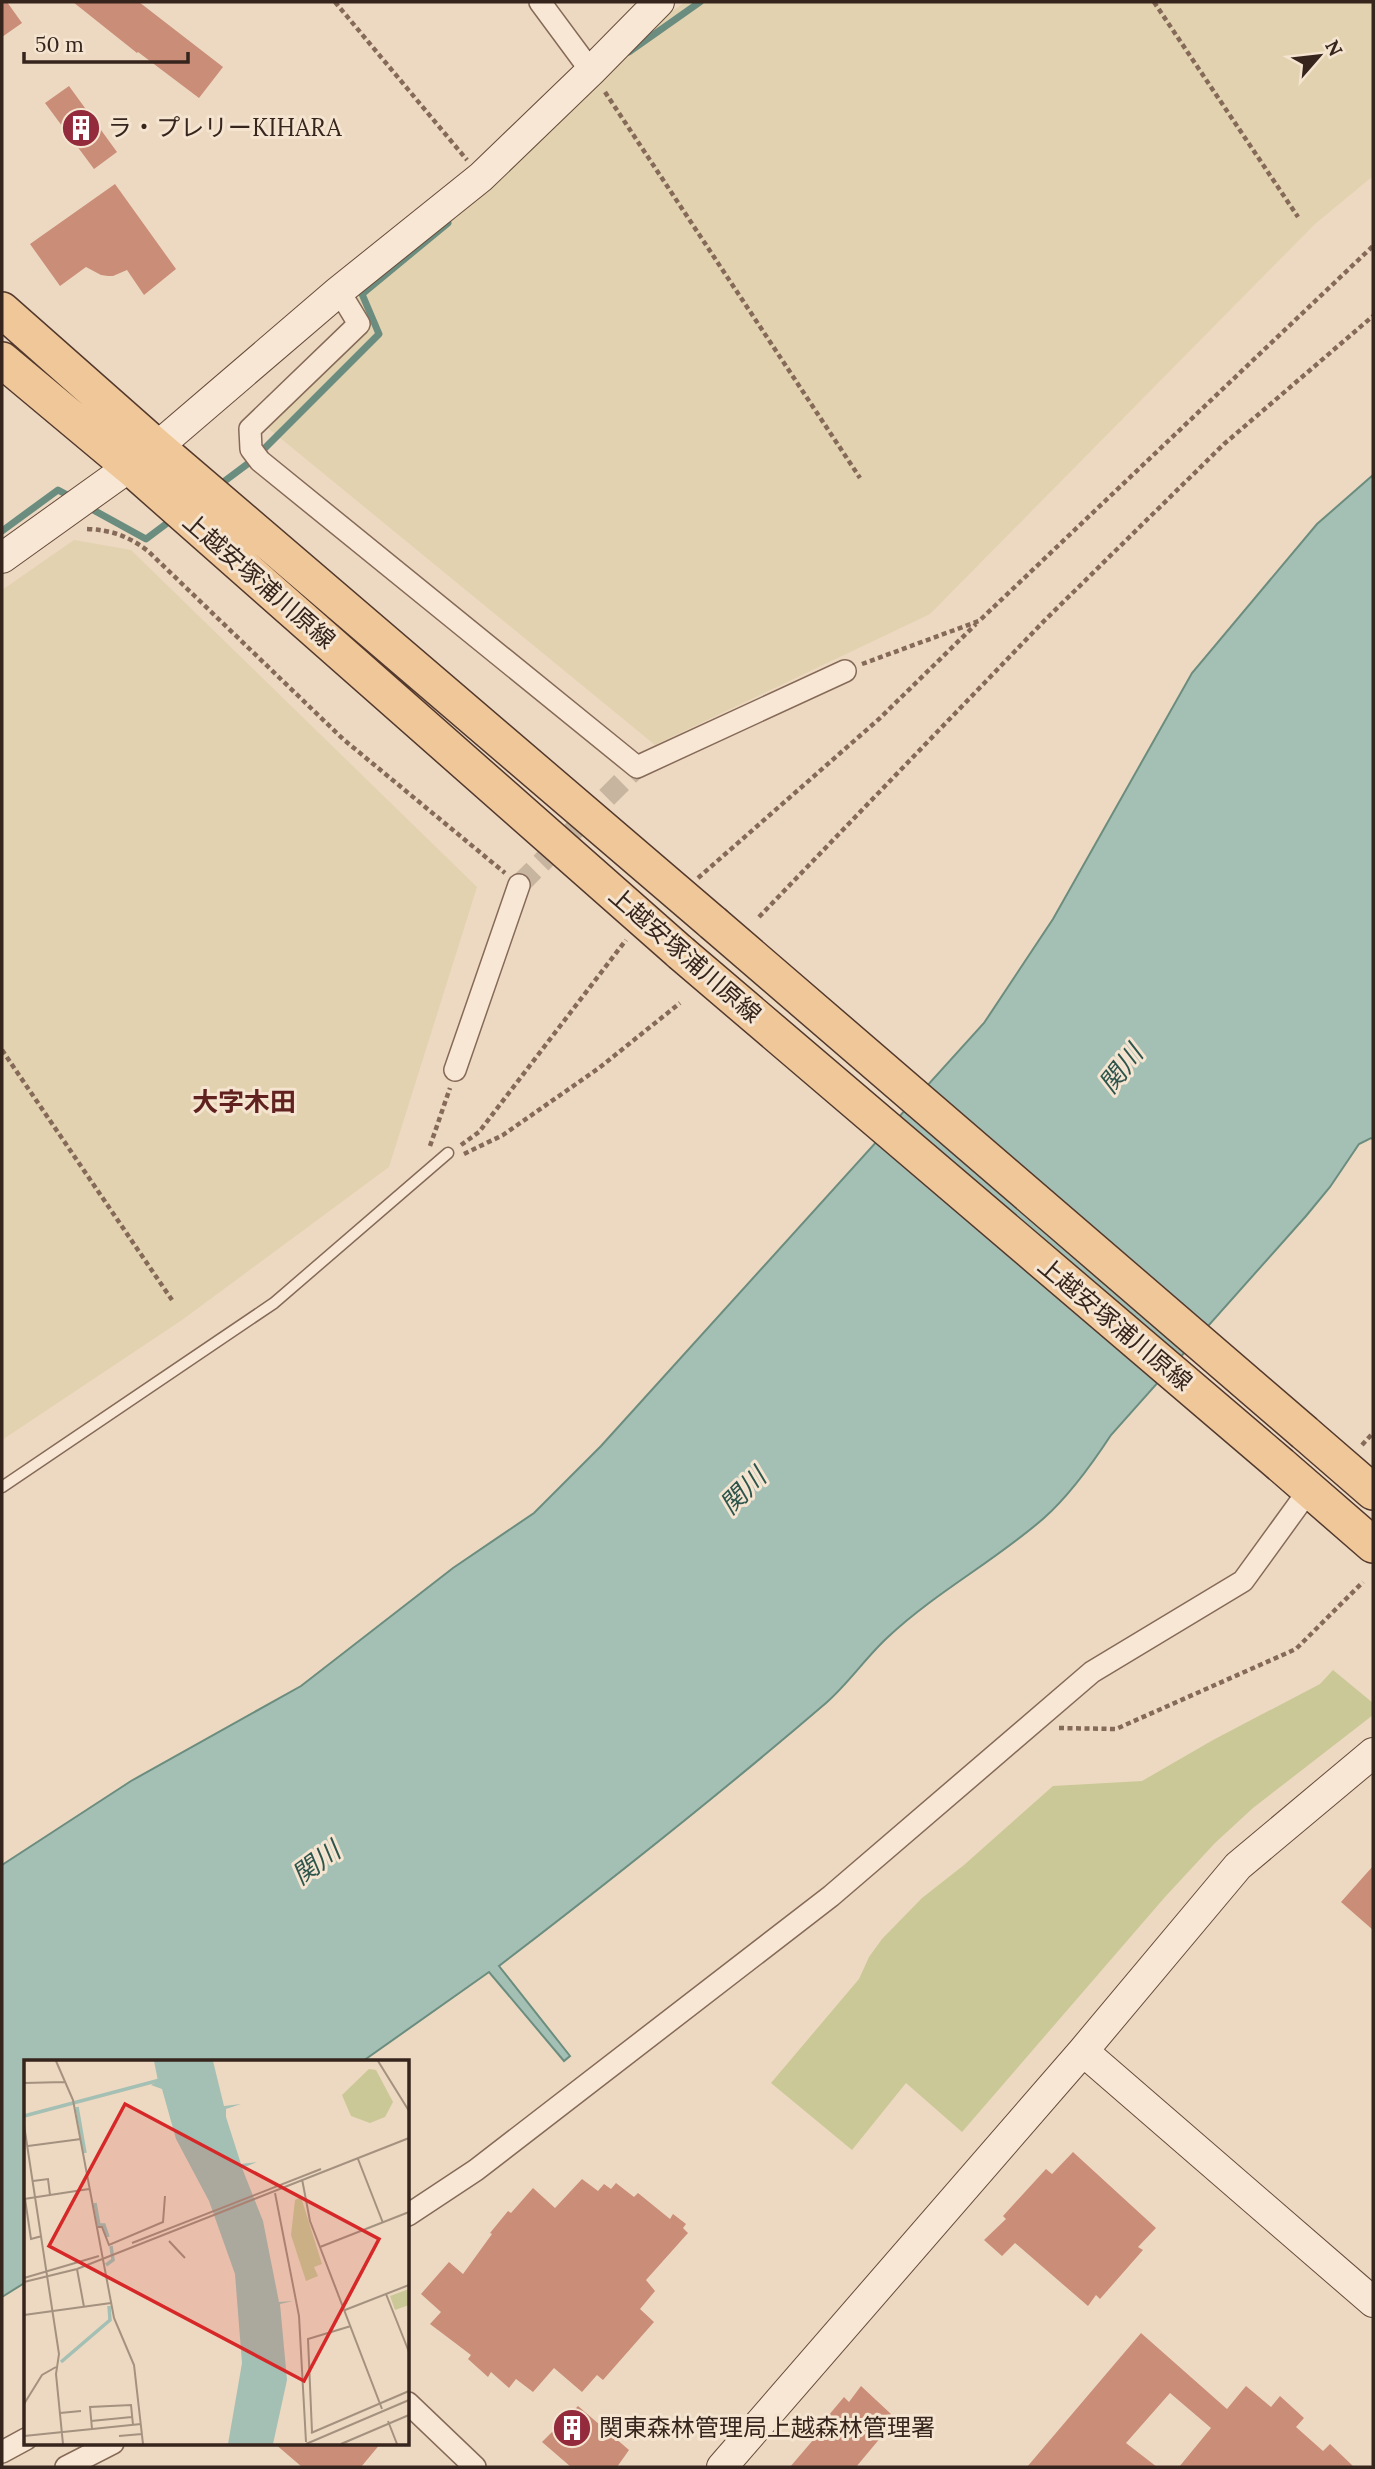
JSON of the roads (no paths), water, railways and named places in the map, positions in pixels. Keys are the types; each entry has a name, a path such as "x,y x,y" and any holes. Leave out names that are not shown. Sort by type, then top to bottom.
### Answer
{"main road":[{"name":"上越安塚浦川原線","path":"2,310 143,457 642,919 1373,1545"},
{"name":"上越安塚浦川原線","path":"2,360 143,457 679,894 1373,1492"}],"street":[{"path":"540,2 591,71"},
{"path":"2,558 143,457 339,291 481,177 659,2"},
{"path":"339,291 359,324 250,429 251,449 260,461 638,767 845,671"},
{"path":"455,1070 519,885"},
{"path":"410,2214 476,2170 831,1896 1091,1672 1243,1581 1309,1490"},
{"path":"722,2467 1083,2051 1238,1866 1373,1753"},
{"path":"1083,2051 1373,2302"},
{"path":"410,2405 475,2467"},
{"path":"2,2452 24,2440"},
{"path":"66,2467 111,2444"}],"lane":[{"path":"2,1488 274,1303 448,1153"}],"water":[{"name":"関川","path":"1373,475 1373,1139 1359,1144 1330,1187 1306,1216 1111,1435 1080,1479 1054,1509 1025,1534 906,1621 834,1695 786,1737 499,1966 570,2056 564,2061 489,1972 364,2060 24,2060 24,2283 2,2297 2,1865 131,1781 301,1686 453,1568 534,1513 601,1446 984,1023 1053,919 1192,673 1317,524"}],"waterway":[{"path":"629,52 700,2"},
{"path":"218,486 254,459 379,334 362,294 448,223"},
{"path":"2,531 58,490 73,498"},
{"path":"86,506 146,539 174,518"}],"tunnel":[{"path":"519,885 637,767"}],"place":[{"name":"ラ・プレリーKIHARA","path":"81,128"},
{"name":"関東森林管理局上越森林管理署","path":"572,2428"}],"district":[{"name":"大字木田","path":"244,1102"}]}
